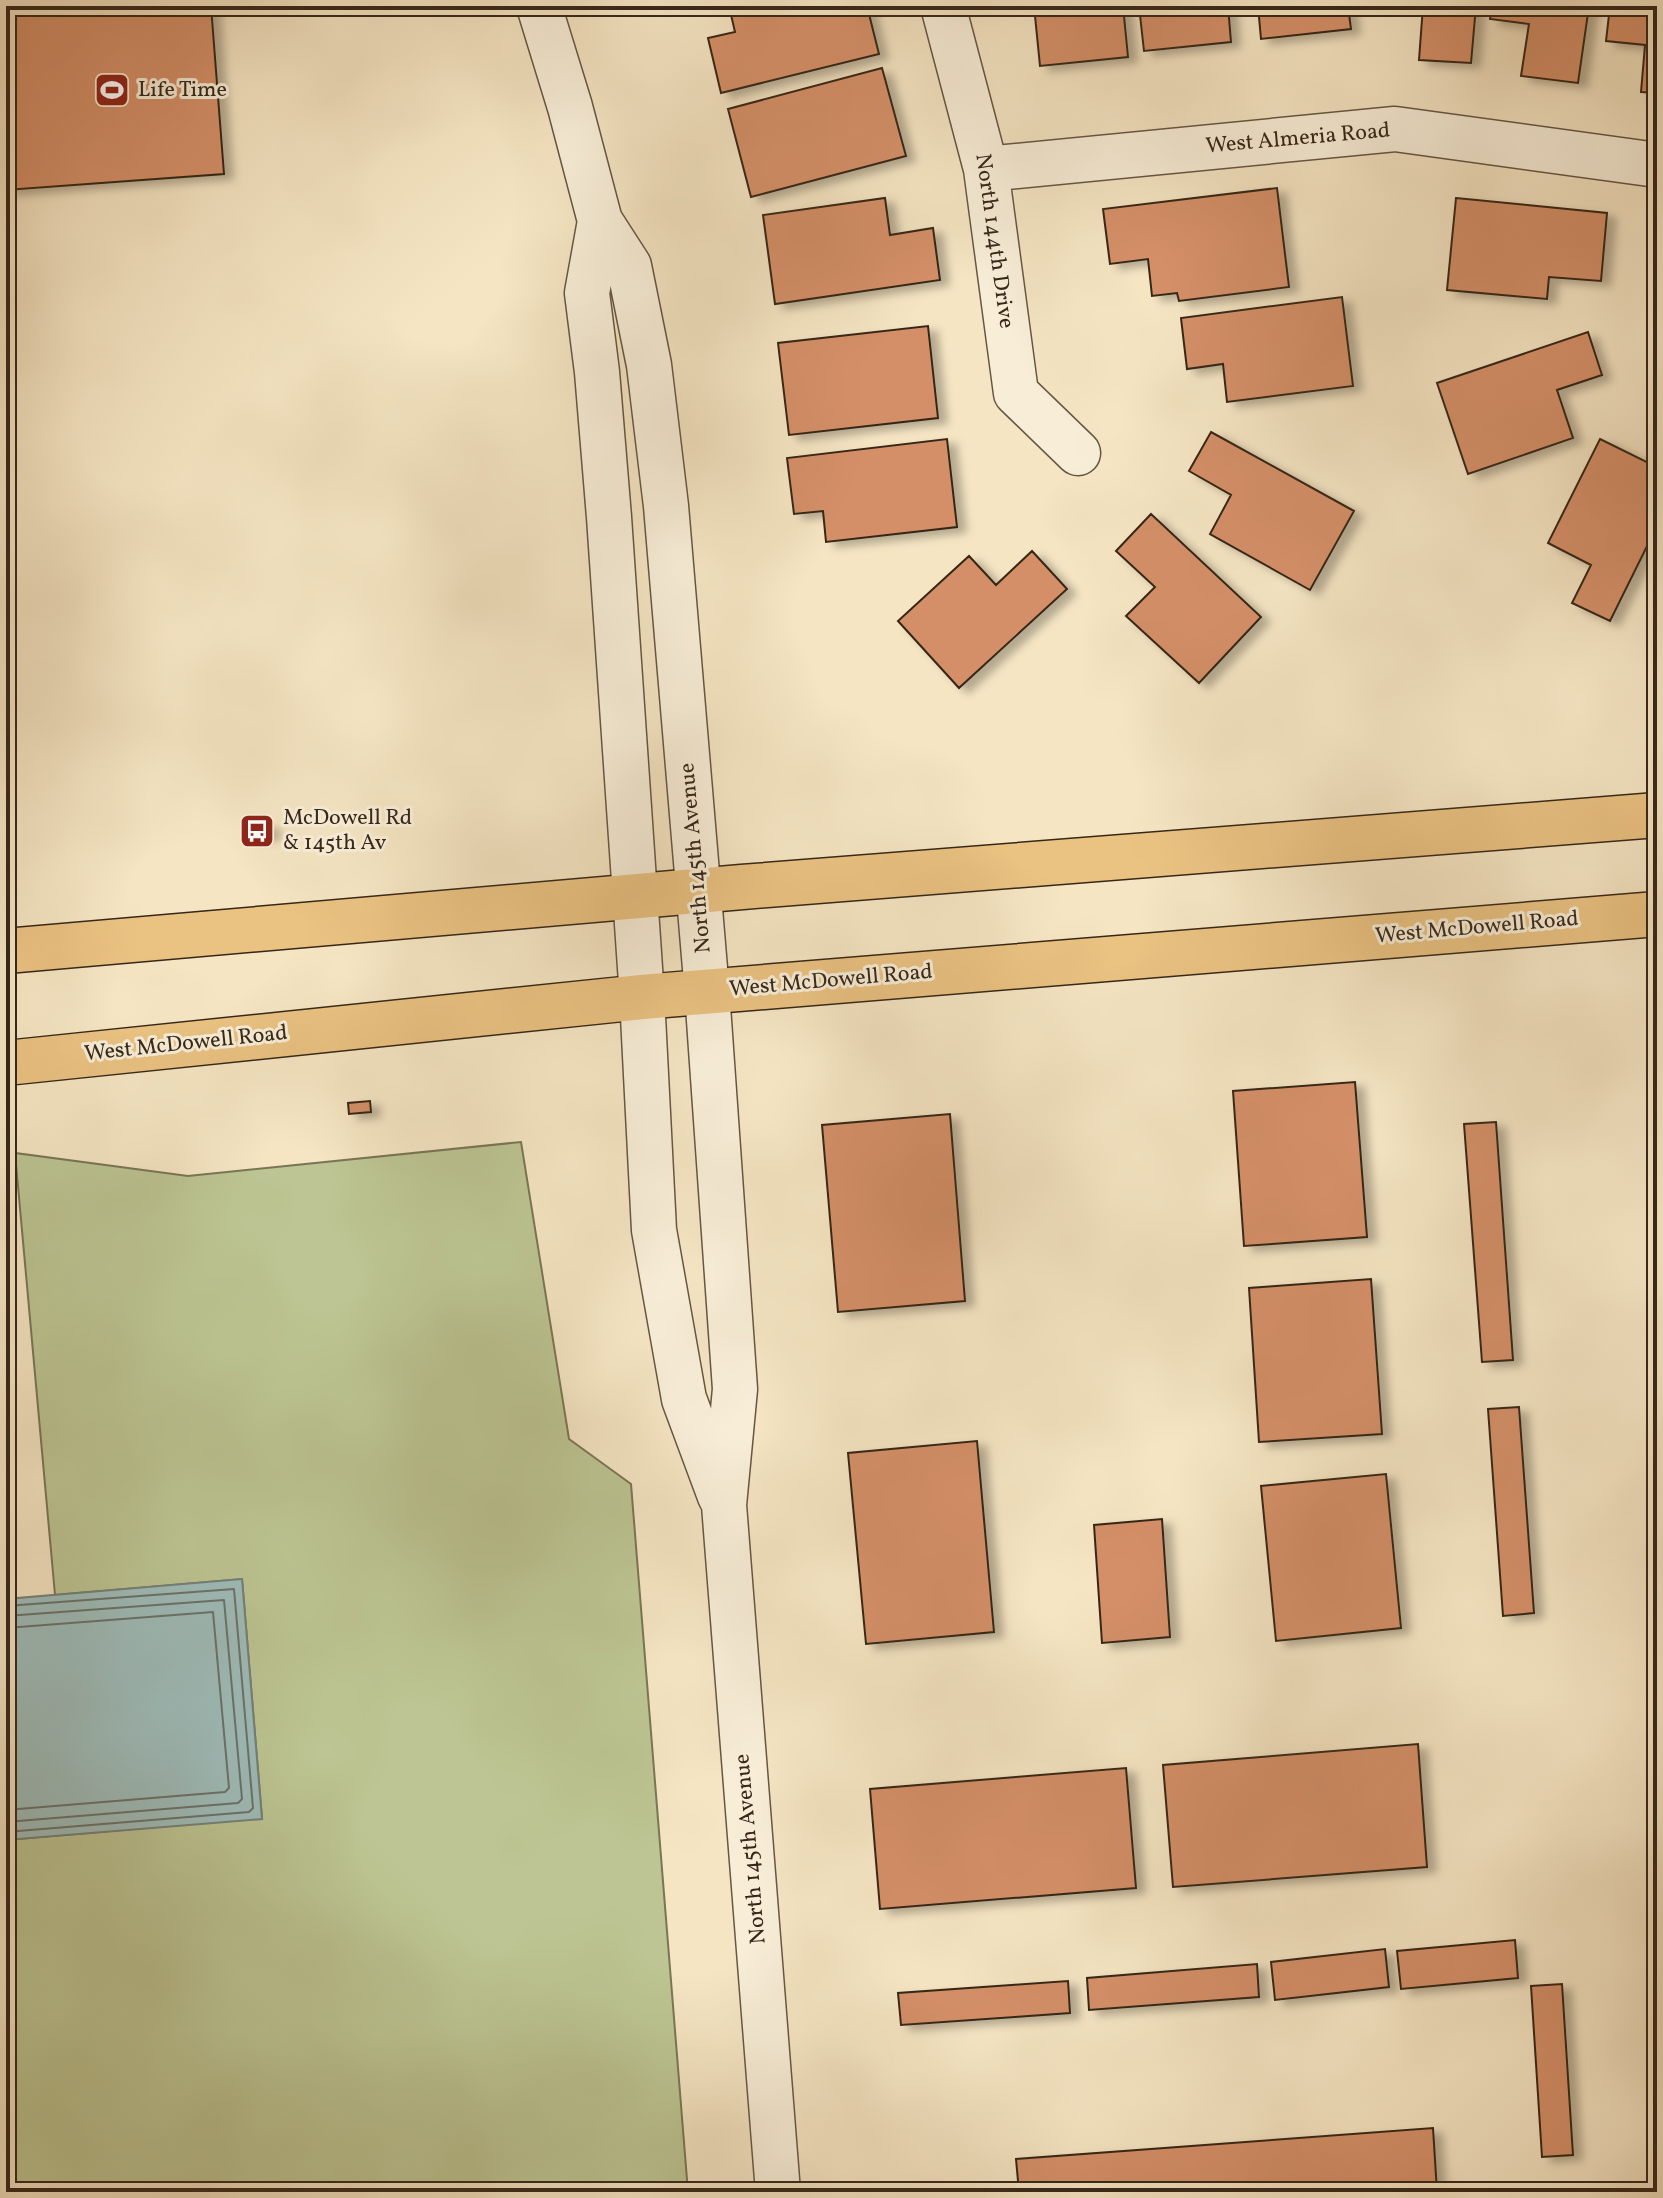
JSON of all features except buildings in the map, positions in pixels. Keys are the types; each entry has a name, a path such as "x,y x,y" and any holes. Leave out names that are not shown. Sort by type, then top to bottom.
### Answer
{"main road":[{"path":"6,951 699,891 1657,815"},
{"name":"West McDowell Road","path":"6,1063 642,997 1657,914"}],"street":[{"name":"North 145th Avenue","path":"539,6 600,221 629,266 649,365 666,506 707,992 735,1389 724,1505 778,2192"},
{"name":"North 144th Drive","path":"943,6 986,169 1016,393 1078,453"},
{"name":"West Almeria Road","path":"986,169 1395,129 1657,165"},
{"name":"North 145th Avenue","path":"600,221 587,293 601,416 642,997 654,1230 684,1399 724,1505"}],"green space":[{"path":"521,1142 569,1439 631,1484 688,2192 6,2192 6,1840 262,1818 242,1579 55,1595 15,1153 188,1176"}],"water":[{"path":"242,1579 262,1819 6,1840 6,1599"}],"place":[{"name":"Life Time","path":"112,90"},
{"name":"McDowell Rd & 145th Av","path":"257,831"}]}
